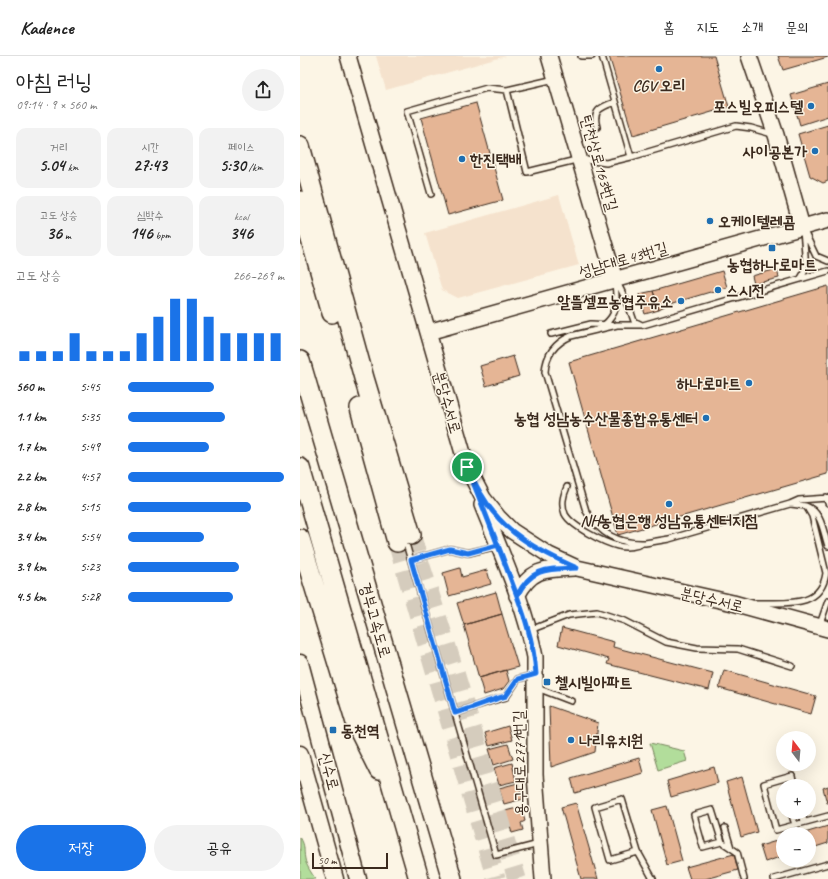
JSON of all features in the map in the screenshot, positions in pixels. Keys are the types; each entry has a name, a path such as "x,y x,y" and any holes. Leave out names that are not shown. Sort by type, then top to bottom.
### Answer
{"highway":[{"path":"300,146 362,370 405,541"},
{"path":"300,201 405,541"},
{"name":"경부고속도로","path":"300,362 452,879"},
{"name":"경부고속도로","path":"300,468 419,879"},
{"path":"300,539 356,726 399,809"}],"main road":[{"name":"신수로","path":"300,663 358,879"},
{"name":"신수로","path":"300,754 335,879"}],"street":[{"name":"분당수서로","path":"348,56 467,467 483,498 498,517 512,531 549,555 577,568 733,603 825,627"},
{"name":"탄천상로163번길","path":"549,56 615,280"},
{"path":"749,56 776,135 802,227"},
{"name":"성남대로43번길","path":"428,332 828,220"},
{"name":"용구대로2771번길","path":"467,467 517,596 529,630 535,657 536,681 534,775 543,879"},
{"path":"517,596 526,580 533,574 545,570 577,568"}],"lane":[{"path":"581,56 592,56"},
{"path":"602,56 631,157"},
{"path":"431,194 407,112 487,88 507,90 556,78"},
{"path":"507,90 527,172 580,159 606,163 736,126 752,128 776,135"},
{"path":"597,127 595,120 597,112 601,107 615,102"},
{"path":"802,227 816,256 828,261"},
{"path":"800,279 805,274 802,227"},
{"path":"551,334 591,324 617,326 643,325 828,271"},
{"path":"604,325 612,318 615,312 615,280"},
{"path":"615,280 628,304 634,321 643,325"},
{"path":"617,326 564,339 551,351 548,357 546,372 586,511 598,528 611,537 632,543 645,543"},
{"path":"567,487 563,495 563,505 566,515 573,523 603,541 618,547 632,547 668,539 790,504 799,500 827,499"},
{"path":"790,504 806,506 814,509 818,515 828,546"},
{"path":"733,603 793,603 811,598 822,588 826,573 812,516 806,506"},
{"path":"405,541 496,855 540,843"},
{"path":"411,560 450,549 468,553 498,545"},
{"path":"825,627 828,601"},
{"path":"529,630 569,615 597,612 625,620 666,642 697,648 738,649 792,666"},
{"path":"455,713 506,696 518,679 536,681 571,701"},
{"path":"782,779 792,776 793,779"},
{"path":"776,781 764,784 776,830 828,816"},
{"path":"638,852 610,860 595,807 622,799 638,852 653,879"},
{"path":"722,842 703,847 694,815 712,810 722,842 737,852 744,879"},
{"path":"793,819 794,825"},
{"path":"725,828 731,848"},
{"path":"774,879 828,864"}],"shaded area":[{"path":"376,56 506,56 386,90"},
{"path":"559,195 579,265 458,298 442,290 425,233"}],"green space":[{"path":"650,743 684,751 687,761 658,770"},
{"path":"300,837 304,846 304,856 306,862 315,879 300,879"}],"building":[{"path":"609,56 714,56 729,107 633,135"},
{"name":"포스빌오피스텔","path":"778,56 828,56 828,57 783,70"},
{"name":"포스빌오피스텔","path":"828,84 828,116 800,125 791,95"},
{"name":"한진택배","path":"476,103 503,200 448,215 421,118"},
{"path":"828,125 828,181 823,183 810,176 798,134"},
{"path":"777,269 779,278 754,284 752,276"},
{"path":"722,271 727,287 670,304 659,310 653,291"},
{"name":"농협 성남농수산물종합유통센터","path":"828,286 828,474 618,535 569,362"},
{"path":"653,291 659,310 645,314 639,294"},
{"path":"513,356 519,376 486,386 480,366"},
{"path":"460,568 462,577 487,570 491,584 449,596 443,573"},
{"path":"496,592 502,614 464,625 457,603"},
{"path":"502,614 518,667 479,678 464,625"},
{"path":"562,628 614,642 613,647 713,673 709,690 607,664 609,659 558,645"},
{"path":"506,670 509,681 503,689 484,695 479,678"},
{"path":"724,670 816,696 811,714 719,688"},
{"path":"549,706 598,723 595,752 551,767"},
{"path":"508,726 512,740 489,746 485,733"},
{"path":"508,744 513,759 494,765 489,749"},
{"path":"639,758 643,773 575,793 571,778"},
{"path":"512,763 516,781 499,785 494,768"},
{"path":"714,767 718,783 671,797 667,781"},
{"path":"742,777 757,832 741,837 726,782"},
{"path":"518,783 523,799 504,804 499,788"},
{"path":"828,786 828,803 827,803 823,788"},
{"path":"576,803 598,879 581,879 561,807"},
{"path":"667,806 682,861 667,865 652,810"},
{"path":"521,807 525,821 521,823 523,830 512,833 505,811"},
{"path":"828,826 828,843 816,847 816,830"},
{"path":"776,841 776,858 765,862 760,846"},
{"path":"734,854 738,870 705,879 690,879 686,867"}],"tunnel":[{"path":"411,535 453,666 517,879"},
{"path":"397,542 496,879"}],"place":[{"name":"CGV 오리","path":"659,69"},
{"name":"포스빌오피스텔","path":"811,106"},
{"name":"사이공본가","path":"815,151"},
{"name":"한진택배","path":"462,159"},
{"name":"오케이텔레콤","path":"710,221"},
{"name":"농협하나로마트","path":"772,248"},
{"name":"스시전","path":"718,290"},
{"name":"알뜰셀프농협주유소","path":"681,301"},
{"name":"하나로마트","path":"749,383"},
{"name":"농협 성남농수산물종합유통센터","path":"706,418"},
{"name":"NH농협은행 성남유통센터지점","path":"669,504"},
{"name":"첼시빌아파트","path":"547,682"},
{"name":"동천역","path":"333,730"},
{"name":"나리유치원","path":"571,740"}],"route":[{"path":"467,467 483,498 490,508 512,531 549,555 577,568 545,570 533,574 526,580 517,596 498,545 468,553 450,549 411,560 455,713 506,696 518,679 536,674 532,638 498,545 467,467"}]}
